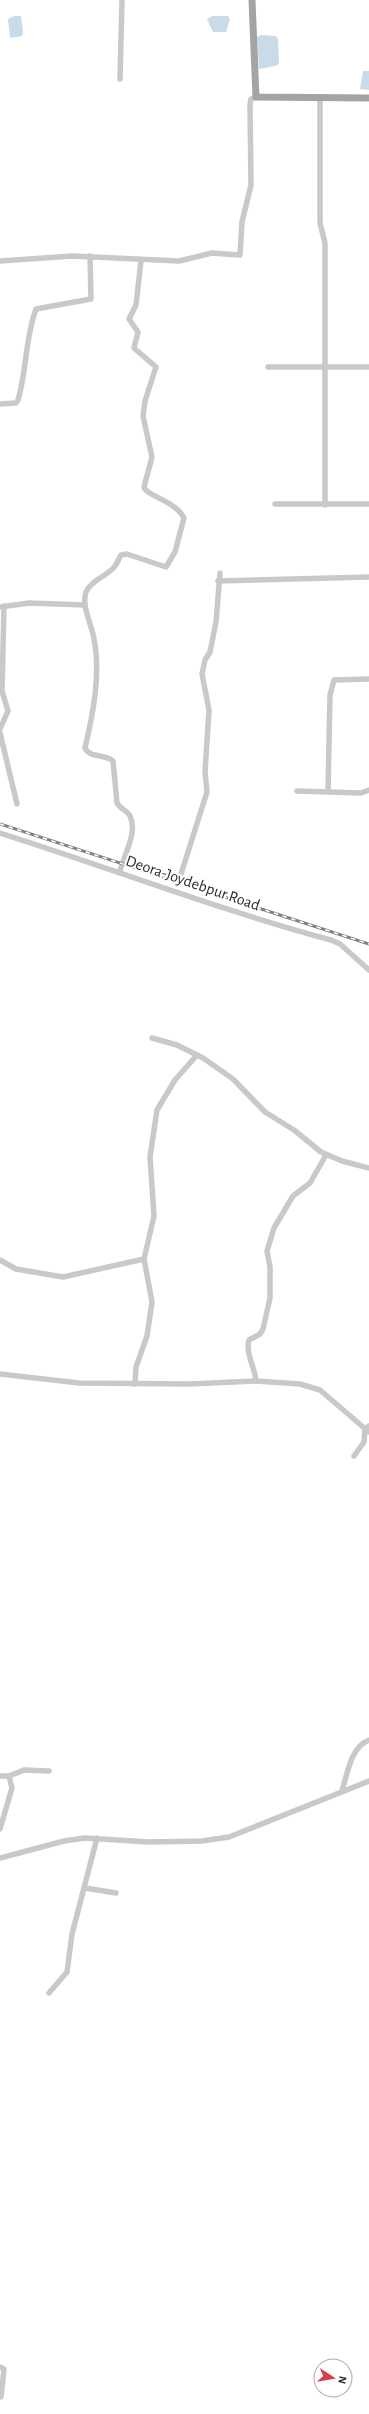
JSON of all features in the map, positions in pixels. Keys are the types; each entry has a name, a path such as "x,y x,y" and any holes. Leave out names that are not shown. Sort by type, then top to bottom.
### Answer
{"main road":[{"path":"252,0 256,97 369,98"}],"street":[{"path":"120,79 122,0"},
{"path":"0,261 90,256 141,261 187,261 212,253 240,255 242,222 251,185 250,105 251,100 256,97"},
{"path":"320,97 320,223 325,243 325,505"},
{"path":"0,404 14,403 18,400 24,378 32,319 36,309 91,298 90,256"},
{"path":"120,871 131,836 132,821 130,814 119,807 117,803 113,761 108,757 88,752 85,748 94,702 97,654 91,623 85,605 87,590 115,567 121,555 127,554 166,567 175,552 184,521 182,513 174,506 147,493 144,487 152,457 143,416 145,401 156,367 134,348 138,332 129,319 136,305 141,261"},
{"path":"268,367 369,367"},
{"path":"275,504 369,504"},
{"path":"181,874 207,792 205,772 209,710 202,674 205,660 210,652 216,622 218,581 220,573"},
{"path":"218,581 369,577"},
{"path":"0,729 8,712 2,691 2,606 29,603 85,605"},
{"path":"328,791 330,695 334,680 369,679"},
{"path":"0,733 17,804"},
{"path":"297,791 361,793 369,790"},
{"name":"Deora-Joydebpur Road","path":"0,834 120,871 262,921 336,942 369,970"},
{"path":"152,1038 177,1045 197,1055 233,1079 265,1112 294,1130 326,1155 369,1168"},
{"path":"135,1384 136,1367 147,1336 152,1302 144,1259 154,1216 150,1157 157,1110 175,1080 197,1055"},
{"path":"256,1381 256,1370 247,1347 249,1340 260,1334 263,1329 270,1298 270,1267 267,1251 274,1228 293,1196 310,1183 326,1155"},
{"path":"0,1260 16,1269 63,1277 144,1259"},
{"path":"0,1374 79,1383 135,1384 256,1381 300,1384 320,1390 368,1429 364,1442 354,1456"},
{"path":"342,1791 351,1761 359,1746 369,1740"},
{"path":"0,1776 9,1776 24,1770 49,1771"},
{"path":"0,1829 12,1788 9,1776"},
{"path":"0,1858 64,1841 97,1838 149,1842 202,1841 229,1837 369,1781"},
{"path":"49,1993 67,1972 72,1934 97,1838"},
{"path":"85,1888 116,1894"},
{"path":"0,2367 4,2370 5,2374 1,2397"}],"water":[{"path":"14,16 21,16 23,32 22,36 10,38 8,19"},
{"path":"212,16 228,16 230,19 226,32 213,32 207,19"},
{"path":"261,35 276,36 278,39 279,64 259,69 257,37"},
{"path":"363,71 369,71 369,90 360,89"}],"railway":[{"path":"0,824 369,944"}]}
